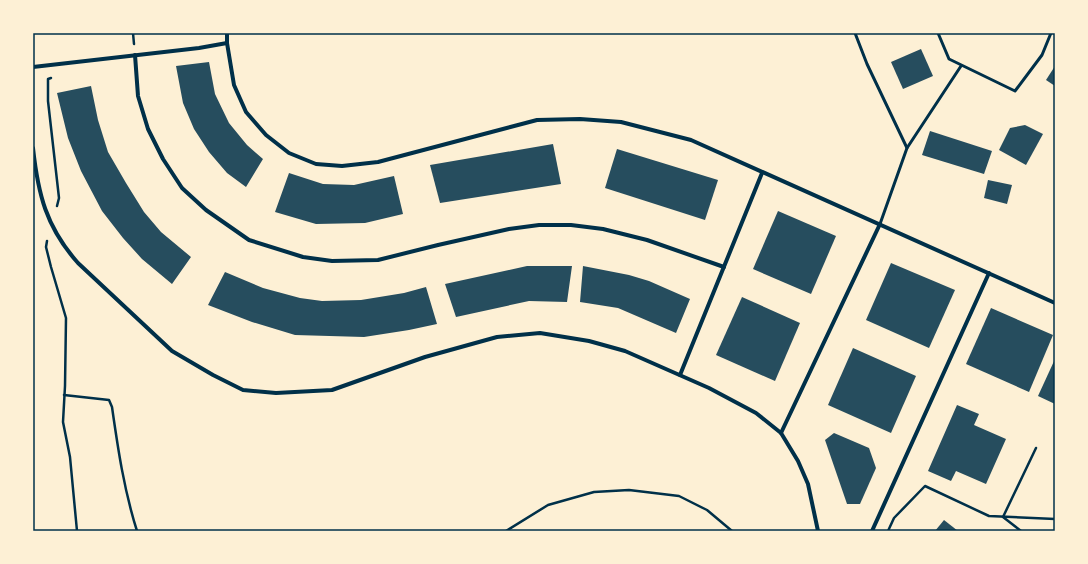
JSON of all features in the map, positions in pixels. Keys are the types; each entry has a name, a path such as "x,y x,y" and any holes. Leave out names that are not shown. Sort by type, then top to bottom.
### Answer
{"street":[{"path":"227,33 227,43 234,85 246,112 266,135 289,152 316,164 342,166 378,162 537,120 580,119 621,122 691,140 1055,303"},
{"path":"33,67 200,48 227,43"},
{"path":"135,55 138,96 148,129 163,159 182,188 206,210 249,240 303,257 332,261 378,260 509,229 539,225 571,225 603,229 647,240 724,267"},
{"path":"33,148 39,187 46,214 68,252 136,318 172,350 213,375 243,390 276,393 332,390 439,353 496,337 540,333 589,340 625,351 709,388 756,413 781,433 798,461 808,484 818,531"},
{"path":"680,375 762,173"},
{"path":"781,433 880,224"},
{"path":"872,531 989,273"}],"lane":[{"path":"856,33 867,64 908,148"},
{"path":"938,33 949,59 960,66 1014,91 1042,55 1051,33"},
{"path":"880,224 908,148 960,66"}],"path":[{"path":"64,395 109,400 112,407 119,458 130,511 137,531"},
{"path":"1003,517 1036,448"},
{"path":"888,531 894,518 926,486 988,516 1055,519"},
{"path":"506,531 548,505 594,492 629,490 679,496 707,510 732,531"},
{"path":"1003,517 1021,531"}],"building":[{"path":"921,49 933,76 903,89 891,62"},
{"path":"209,62 215,94 229,123 247,145 263,159 246,187 227,173 209,152 194,129 183,103 176,66"},
{"path":"1055,66 1055,86 1046,80"},
{"path":"91,86 98,120 108,152 126,183 144,212 161,232 191,257 172,284 142,259 123,238 102,211 81,171 68,138 57,93"},
{"path":"1025,125 1043,134 1026,165 999,150 1010,128"},
{"path":"930,131 992,151 984,174 922,155"},
{"path":"553,144 561,184 440,203 430,165"},
{"path":"617,149 718,180 705,220 605,188"},
{"path":"289,173 323,184 354,185 394,176 403,214 365,223 316,224 275,212"},
{"path":"988,180 1012,185 1007,204 984,198"},
{"path":"778,211 836,236 811,294 753,269"},
{"path":"891,263 955,290 929,348 866,320"},
{"path":"527,266 572,266 567,302 529,301 456,317 445,284"},
{"path":"583,266 629,275 649,281 690,299 676,333 618,308 580,302"},
{"path":"225,272 263,288 300,298 322,301 361,300 404,293 426,287 437,324 364,337 295,335 252,322 208,305"},
{"path":"742,297 800,323 775,381 716,355"},
{"path":"991,308 1053,335 1029,392 966,364"},
{"path":"853,348 916,376 891,433 828,405"},
{"path":"1055,359 1055,404 1038,396"},
{"path":"957,405 979,414 974,425 1006,439 986,484 956,471 951,481 928,471"},
{"path":"834,433 869,448 876,468 860,504 847,504 825,440"},
{"path":"944,520 958,531 935,531"}]}
